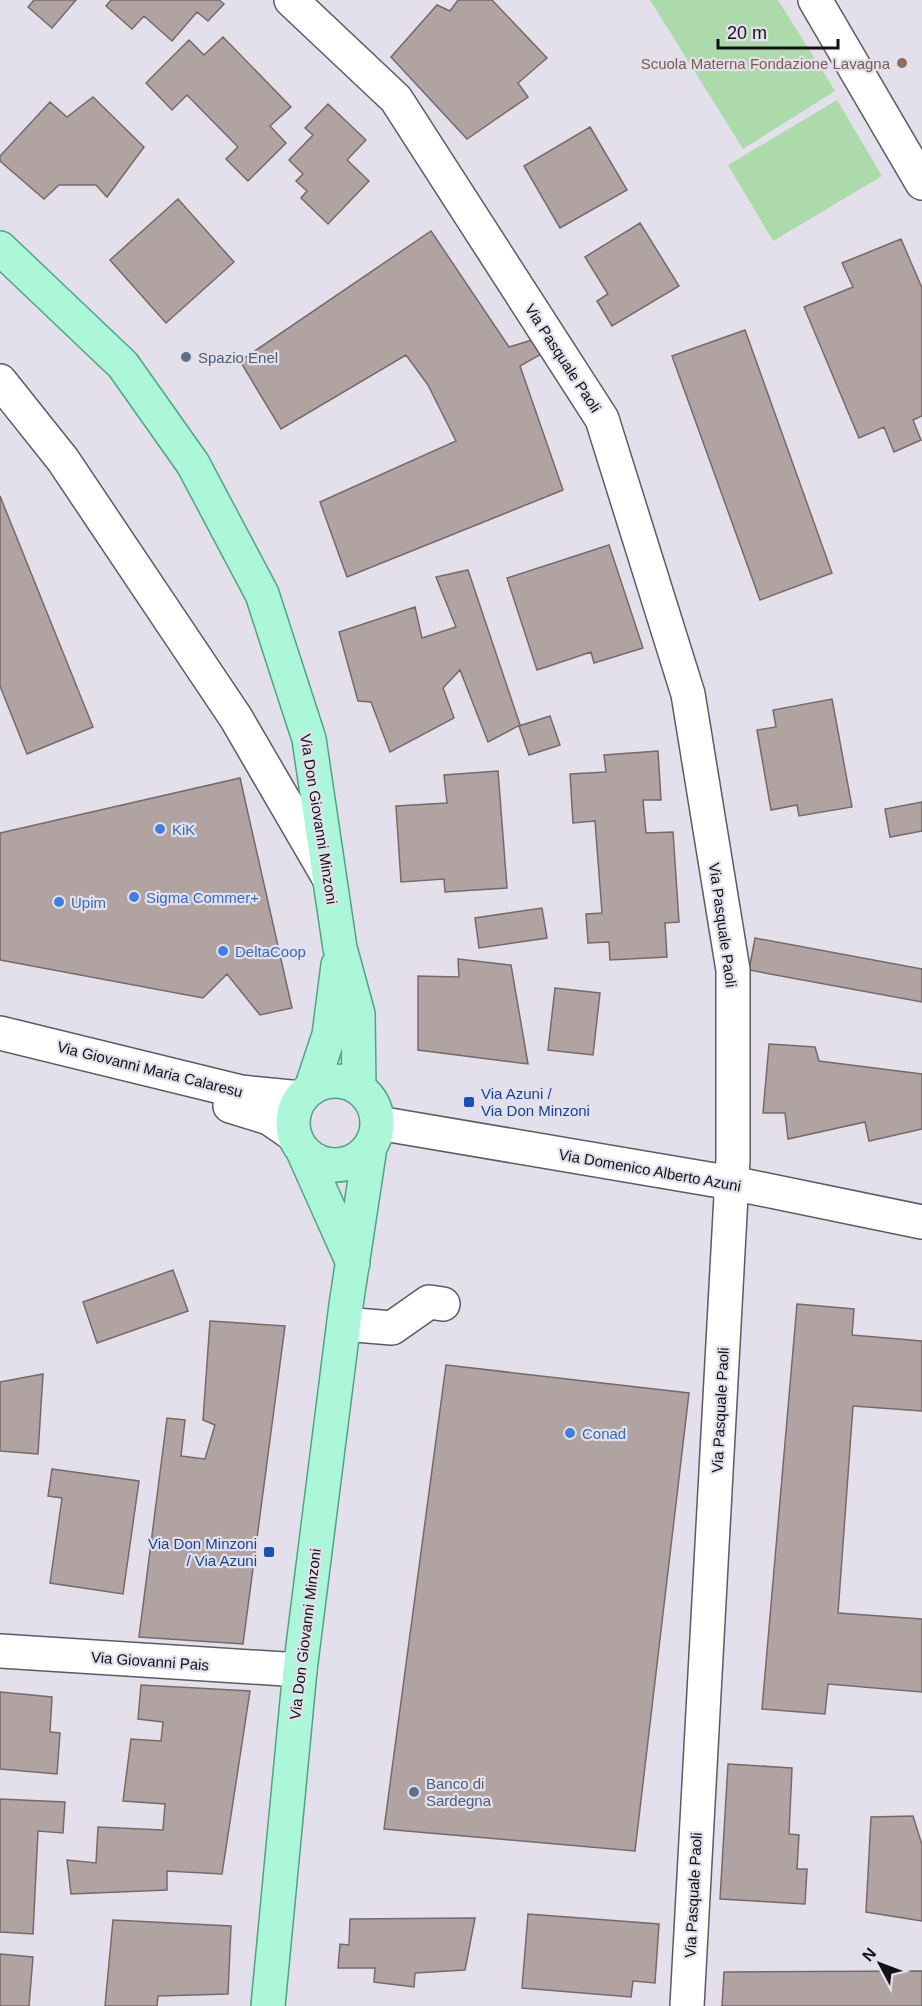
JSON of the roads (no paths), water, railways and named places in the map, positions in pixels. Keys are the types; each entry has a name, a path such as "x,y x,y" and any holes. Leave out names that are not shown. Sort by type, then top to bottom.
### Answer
{"main road":[{"name":"Via Don Giovanni Minzoni","path":"0,248 123,365 193,464 262,594 309,739 340,948 358,1014 359,1088"},
{"name":"Via Don Giovanni Minzoni","path":"306,1094 329,1035 340,948"},
{"path":"298,1143 309,1157 322,1163 336,1166 350,1163 360,1158 374,1135 376,1111 369,1098 359,1088 346,1082 331,1081 306,1094 293,1113 298,1143 352,1263"},
{"name":"Via Don Giovanni Minzoni","path":"268,2006 300,1670 352,1263 374,1135"}],"street":[{"name":"Via Pasquale Paoli","path":"291,0 396,99 602,419 688,694 733,970 732,1183 687,2006"},
{"path":"815,0 922,183"},
{"path":"0,381 63,460 236,718 329,878"},
{"name":"Via Giovanni Maria Calaresu","path":"0,1033 241,1092 306,1094"},
{"name":"Via Giovanni Maria Calaresu","path":"0,1054 238,1108 269,1118 298,1143"},
{"name":"Via Domenico Alberto Azuni","path":"374,1135 732,1183 922,1222"},
{"path":"344,1324 392,1329 429,1302 443,1304"},
{"name":"Via Giovanni Pais","path":"0,1651 300,1670"}],"place":[{"name":"Scuola Materna Fondazione Lavagna","path":"902,63"},
{"name":"Spazio Enel","path":"186,357"},
{"name":"KiK","path":"160,829"},
{"name":"Sigma Commer+","path":"134,897"},
{"name":"Upim","path":"59,902"},
{"name":"DeltaCoop","path":"223,951"},
{"name":"Via Azuni / Via Don Minzoni","path":"469,1102"},
{"name":"Conad","path":"570,1433"},
{"name":"Via Don Minzoni / Via Azuni","path":"269,1552"},
{"name":"Banco di Sardegna","path":"414,1792"}]}
